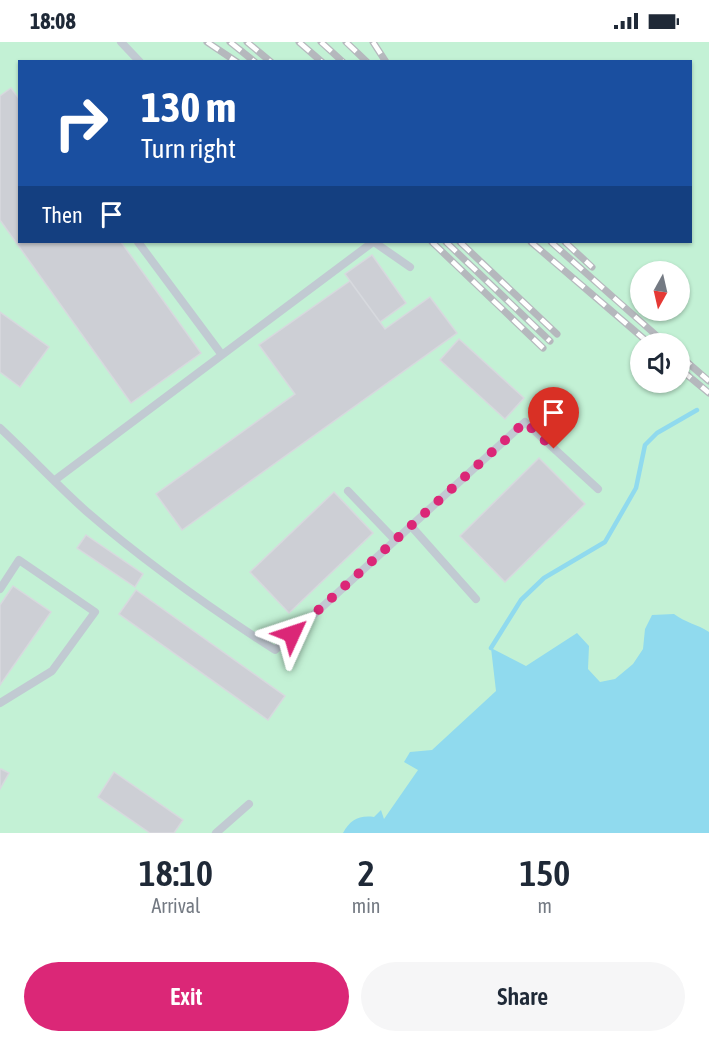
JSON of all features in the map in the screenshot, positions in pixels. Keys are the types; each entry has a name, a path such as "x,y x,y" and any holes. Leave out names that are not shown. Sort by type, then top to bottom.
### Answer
{"lane":[{"path":"121,42 138,60"},
{"path":"139,243 222,355"},
{"path":"55,480 373,243"},
{"path":"375,243 410,267"},
{"path":"0,428 86,511 220,614 275,650 525,422 598,489"},
{"path":"348,491 395,540"},
{"path":"411,526 476,599"},
{"path":"0,589 19,560 95,612 52,671 0,703"},
{"path":"216,833 249,804"}],"green space":[{"path":"0,42 709,42 709,833 0,833"}],"water":[{"path":"674,614 709,632 709,833 343,833 355,819 374,817 381,810 384,819 418,770 404,762 410,752 432,750 496,691 491,648 526,666 577,633 589,646 588,669 600,682 615,679 633,664 643,649 645,629 652,615"}],"building":[{"path":"11,88 18,97 18,243 122,243 201,353 131,403 0,220 0,96"},
{"path":"372,255 406,303 380,322 345,274"},
{"path":"350,281 385,329 430,297 457,333 182,530 156,494 295,394 259,345"},
{"path":"0,312 49,347 20,387 0,372"},
{"path":"459,339 524,398 505,419 440,360"},
{"path":"539,458 585,504 505,582 460,536"},
{"path":"334,492 373,533 289,613 250,572"},
{"path":"86,535 143,574 135,587 77,548"},
{"path":"13,586 51,612 0,685 0,605"},
{"path":"136,590 285,696 268,720 119,614"},
{"path":"0,770 9,773 0,789"},
{"path":"114,772 183,820 174,833 150,833 98,797"}],"waterway":[{"path":"491,648 521,600 544,578 605,542 636,488 645,445 657,433 697,410"}],"railway":[{"path":"207,42 234,60"},
{"path":"230,42 252,60"},
{"path":"247,42 269,60"},
{"path":"299,42 320,60"},
{"path":"321,42 341,60"},
{"path":"346,42 365,60"},
{"path":"373,42 385,60"},
{"path":"433,243 543,348"},
{"path":"447,243 550,341"},
{"path":"461,243 557,334"},
{"path":"532,243 637,333"},
{"path":"552,243 654,333"},
{"path":"566,243 592,267"},
{"path":"690,365 709,381"},
{"path":"690,377 709,393"}],"route":[{"path":"292,634 525,422 554,449"}]}
